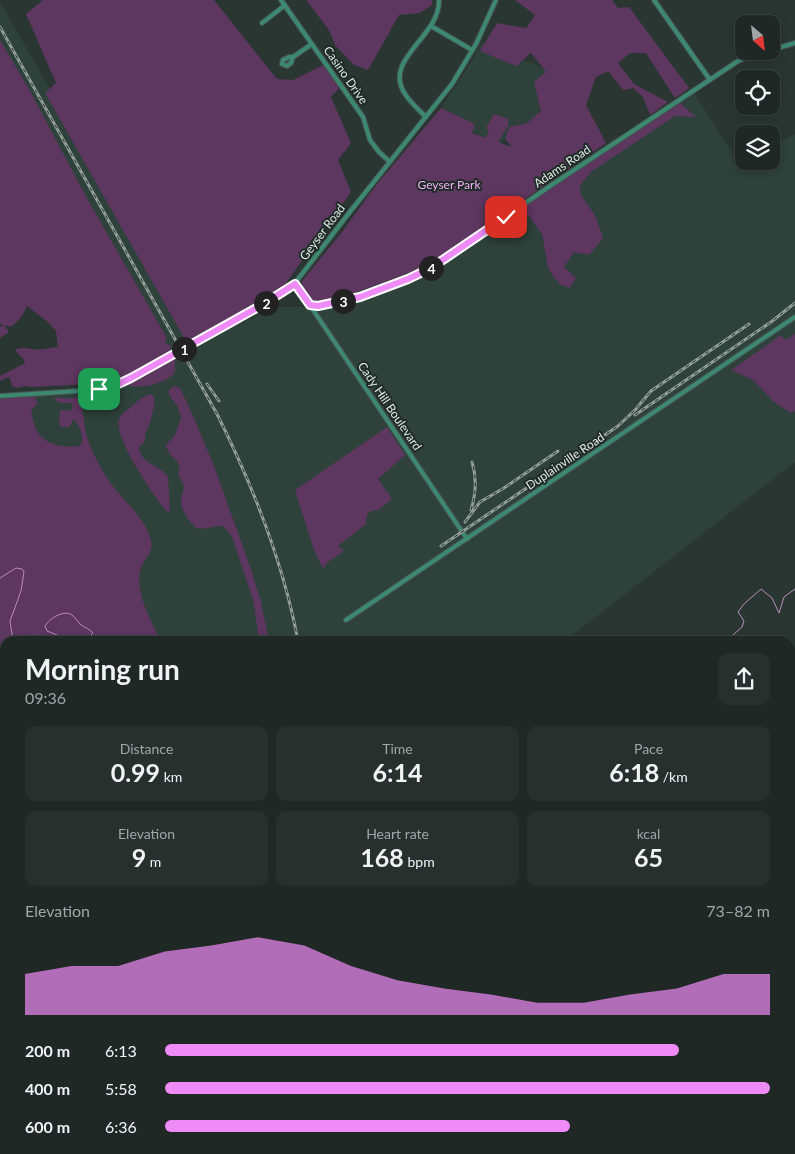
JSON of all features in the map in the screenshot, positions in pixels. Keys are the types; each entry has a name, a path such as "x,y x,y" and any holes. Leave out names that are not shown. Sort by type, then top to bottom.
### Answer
{"street":[{"name":"Casino Drive","path":"280,0 363,117 367,133 373,144 390,162"},
{"path":"426,117 406,96 401,87 400,70 406,57 431,26 439,7 439,0"},
{"name":"Geyser Road","path":"0,396 109,388 131,378 262,305 295,284 452,84 472,50 496,0"},
{"path":"654,0 710,80"},
{"path":"262,23 284,6"},
{"path":"431,26 472,50"},
{"path":"780,47 795,43"},
{"path":"293,57 312,44"},
{"name":"Adams Road","path":"310,305 335,303 360,297 431,268 621,138 741,60"},
{"name":"Cady Hill Boulevard","path":"295,284 467,539"},
{"name":"Duplainville Road","path":"346,620 795,317"}],"shaded area":[{"path":"0,2 156,272 193,341 168,355 0,57"},
{"path":"482,41 549,71 542,107 529,127 510,129 501,144 472,132 475,124 441,108 473,59"},
{"path":"693,91 735,158 735,170 780,170 780,143 795,134 795,462 571,636 126,636 0,532 0,397 94,393 118,387 195,345 276,307 325,307 351,302 425,276"}],"green space":[{"path":"43,0 214,0 277,79 293,80 323,65 340,87 331,97 351,143 338,160 351,192 286,283 275,293 186,341 45,93 56,83 26,14"},
{"path":"306,0 432,0 432,5 420,13 399,15 368,70 354,65 335,45 329,30"},
{"name":"Geyser Park","path":"515,0 612,0 618,8 629,7 689,88 675,98 646,53 630,53 618,63 634,84 668,102 650,115 643,97 633,88 623,90 608,71 596,77 586,105 606,143 506,212 504,210 496,220 430,265 341,298 322,301 312,300 302,286 302,281 342,232 377,184 441,108 475,124 472,133 486,138 489,131 486,128 494,114 508,119 508,126 498,142 512,147 505,139 509,127 527,123 541,111 534,82 546,72 531,53 516,66 480,51 497,23 526,28 535,15"},
{"path":"0,40 30,91 89,202 167,338 165,343 171,346 169,352 144,368 112,383 25,386 16,388 12,386 8,377 0,381 0,376 25,363 15,350 22,348 38,350 58,347 56,331 48,322 27,306 24,313 11,327 4,325 9,332 0,338 0,327 3,325 0,324"},
{"path":"680,103 696,117 675,116 592,171 580,185 581,195 596,217 603,238 589,255 574,252 564,267 576,278 570,288 561,285 548,267 542,234 522,207"},
{"path":"795,334 795,411 791,413 774,402 753,380 731,370 781,335 786,340"},
{"path":"175,359 175,372 166,379 146,386 128,385"},
{"path":"174,386 180,388 214,466 251,569 261,602 268,636 258,636 254,603 232,537 228,531 220,526 196,528 183,510 181,498 184,487 178,475 179,465 170,454 166,445 175,435 181,418 177,405 169,395 169,390"},
{"path":"151,394 154,396 152,415 145,434 145,441 139,447 140,452 147,461 168,476 170,511 166,511 136,467 119,429 119,420 123,414 140,399"},
{"path":"35,397 38,403 31,411 37,432 52,444 69,447 80,446 81,433 75,420 73,420 69,427 60,427 60,410 71,411 73,405 55,400 55,397 87,397 91,401 92,404 82,408 82,410 85,429 92,450 112,485 145,525 151,541 151,551 142,565 139,583 148,615 159,636 0,636 0,398"},
{"path":"387,427 405,455 378,479 392,499 377,511 372,510 367,515 366,524 338,546 344,550 328,562 323,569 313,547 295,490"}],"waterway":[{"path":"0,578 16,568 22,569 24,572 21,591 10,621 12,636"},
{"path":"732,636 742,627 744,621 738,612 761,589 772,598 779,613 784,597 795,589"},
{"path":"57,636 47,631 45,626 53,618 65,613 72,615 80,624 90,630 93,633 90,636"},
{"path":"32,636 36,636"}],"railway":[{"path":"0,27 217,414 243,469 265,524 284,582 297,636"},
{"path":"635,415 771,322 795,303"},
{"path":"441,546 618,426 651,391 749,324"},
{"path":"207,384 219,401"},
{"path":"465,522 480,502 558,451"},
{"path":"471,510 475,486 472,462"}],"route":[{"path":"99,389 114,386 131,378 270,301 295,284 310,305 318,306 360,297 431,268 506,217"}]}
